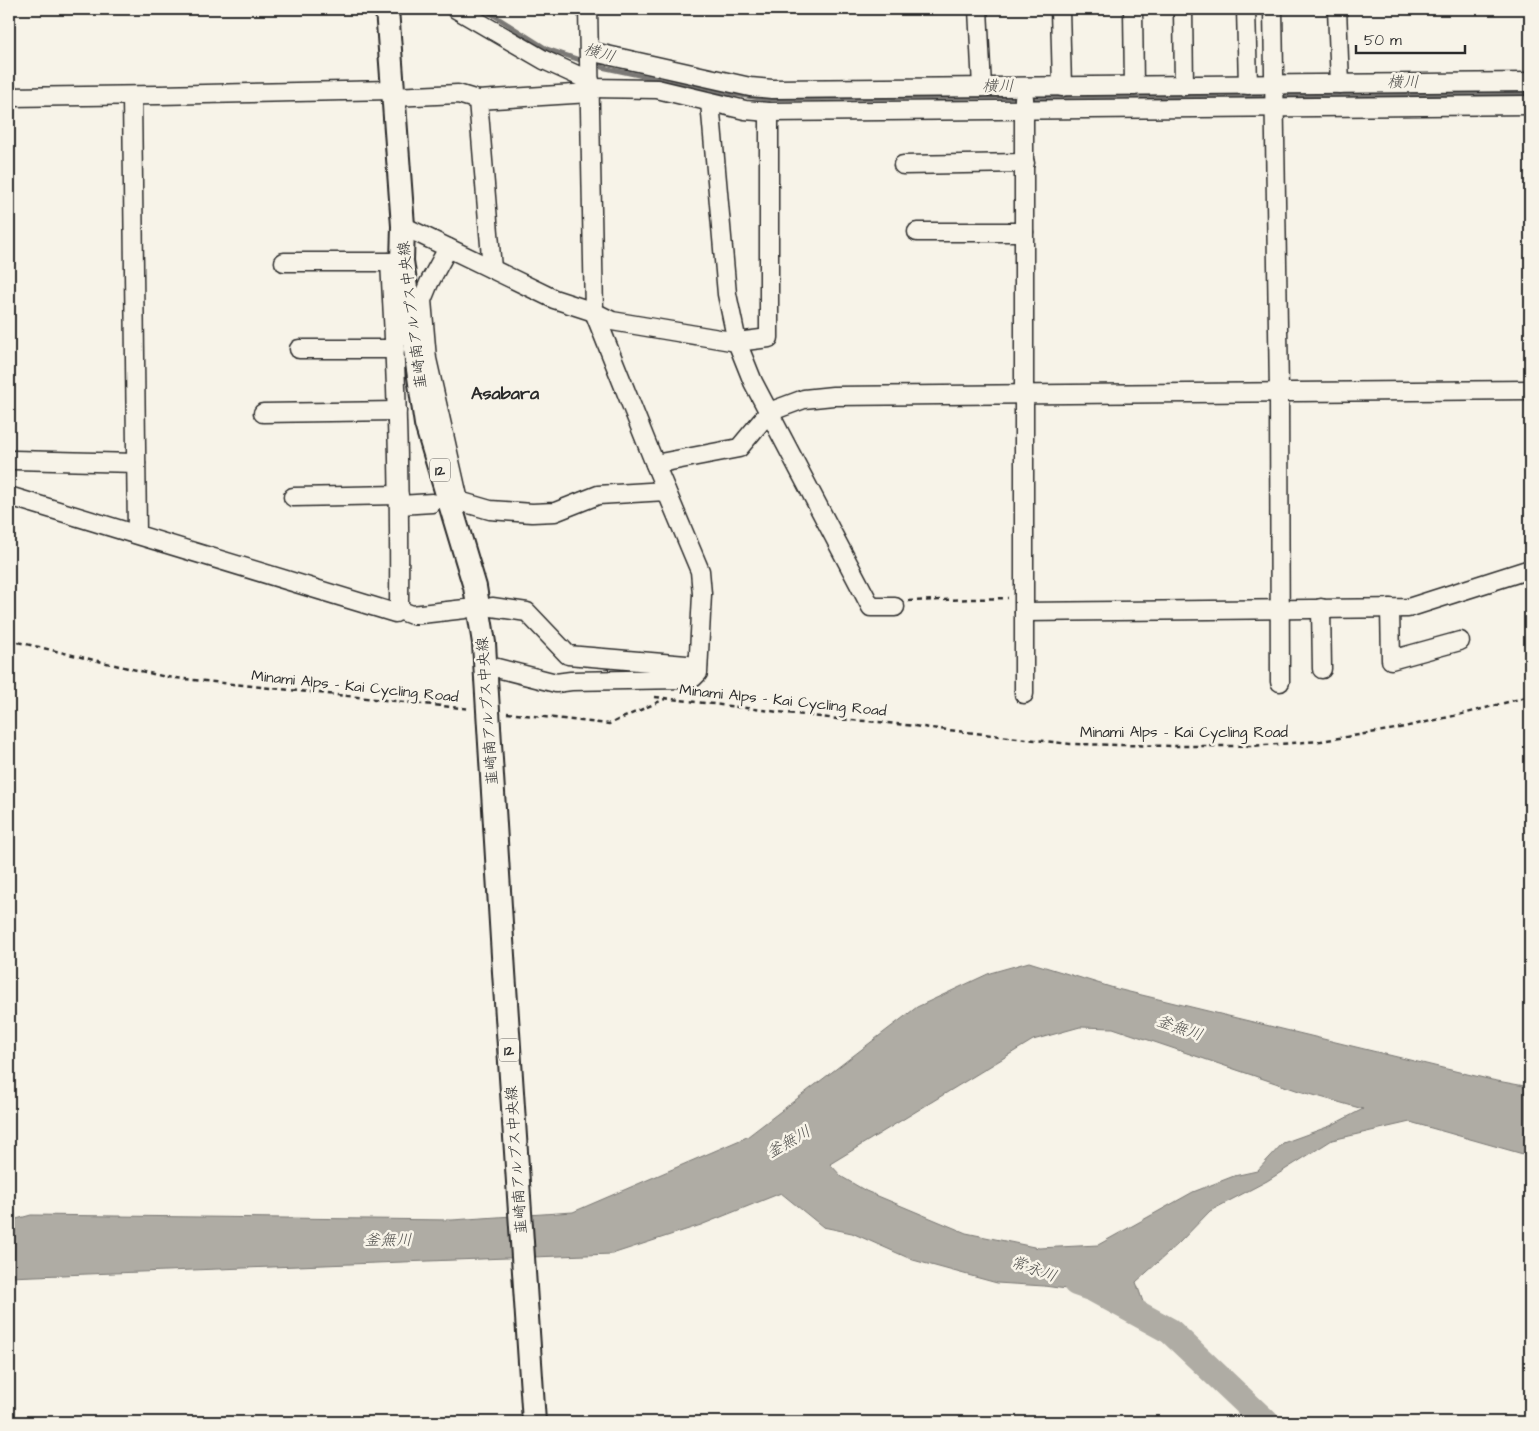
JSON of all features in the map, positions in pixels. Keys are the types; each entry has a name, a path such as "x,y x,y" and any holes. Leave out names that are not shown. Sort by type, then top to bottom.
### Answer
{"main road":[{"name":"韮崎南アルプス中央線","path":"387,9 402,226 396,261 426,424 475,588 486,672 534,1422"}],"street":[{"path":"456,9 544,60 590,84"},
{"path":"486,672 556,683 570,681 684,679 693,678 698,670 702,594 700,571 594,312 588,9"},
{"path":"978,9 982,87"},
{"path":"1060,9 1062,87"},
{"path":"1133,9 1134,86"},
{"path":"1183,9 1184,86"},
{"path":"1246,9 1248,85"},
{"path":"1273,9 1279,392 1280,682"},
{"path":"1337,9 1340,84"},
{"path":"9,97 458,94 478,100 590,84 657,89 745,110 769,112 1024,108 1530,105 1530,84 1275,84 772,89 750,87 589,54"},
{"path":"1024,87 1024,694"},
{"path":"132,96 137,534"},
{"path":"478,100 492,269"},
{"path":"710,102 727,294 737,342 769,412 871,607 895,607"},
{"path":"402,226 554,299 594,312 612,321 737,342 769,338 769,112"},
{"path":"903,165 1024,163"},
{"path":"917,232 1024,232"},
{"path":"448,248 422,300 427,358 459,502 490,510 540,513 555,512 598,495 666,491"},
{"path":"284,262 396,261 395,349 400,500 399,610"},
{"path":"299,349 395,349"},
{"path":"655,464 739,448 769,412 804,399 833,396 1530,390"},
{"path":"263,413 397,411"},
{"path":"14,460 136,463"},
{"path":"9,496 395,613 399,610 412,615 465,609"},
{"path":"293,497 400,500 432,503"},
{"path":"1024,605 1280,609 1408,608 1530,569"},
{"path":"492,607 527,612 568,655 698,670"},
{"path":"1321,608 1322,669"},
{"path":"1390,608 1391,660 1460,641"}],"path":[{"path":"895,607 900,601 1024,605"},
{"name":"Minami Alps - Kai Cycling Road","path":"9,640 166,677 480,710"},
{"name":"Minami Alps - Kai Cycling Road","path":"499,712 609,724 666,698 837,719 1070,744 1250,746 1321,741 1395,729 1467,713 1530,696"}],"water":[{"name":"釜無川","path":"1029,962 1117,989 1492,1080 1530,1087 1530,1156 1410,1122 1332,1140 1267,1181 1210,1211 1178,1244 1136,1282 1149,1319 1104,1294 1044,1286 997,1283 913,1260 852,1233 823,1227 781,1193 701,1225 612,1254 9,1277 9,1221 31,1215 452,1220 573,1212 747,1137 917,1007 990,973","holes":["1080,1027 1113,1028 1299,1091 1363,1109 1330,1126 1283,1143 1257,1171 1234,1176 1193,1192 1098,1245 1039,1248 966,1233 866,1191 842,1177 830,1164 1033,1040"]}],"waterway":[{"name":"横川","path":"484,9 547,49 586,62"},
{"name":"横川","path":"593,64 712,91 765,99 1271,95"},
{"name":"横川","path":"1279,95 1530,93"},
{"name":"常永川","path":"1076,1283 1093,1289 1170,1331 1266,1422"}],"district":[{"name":"Asabara","path":"505,393"}]}
